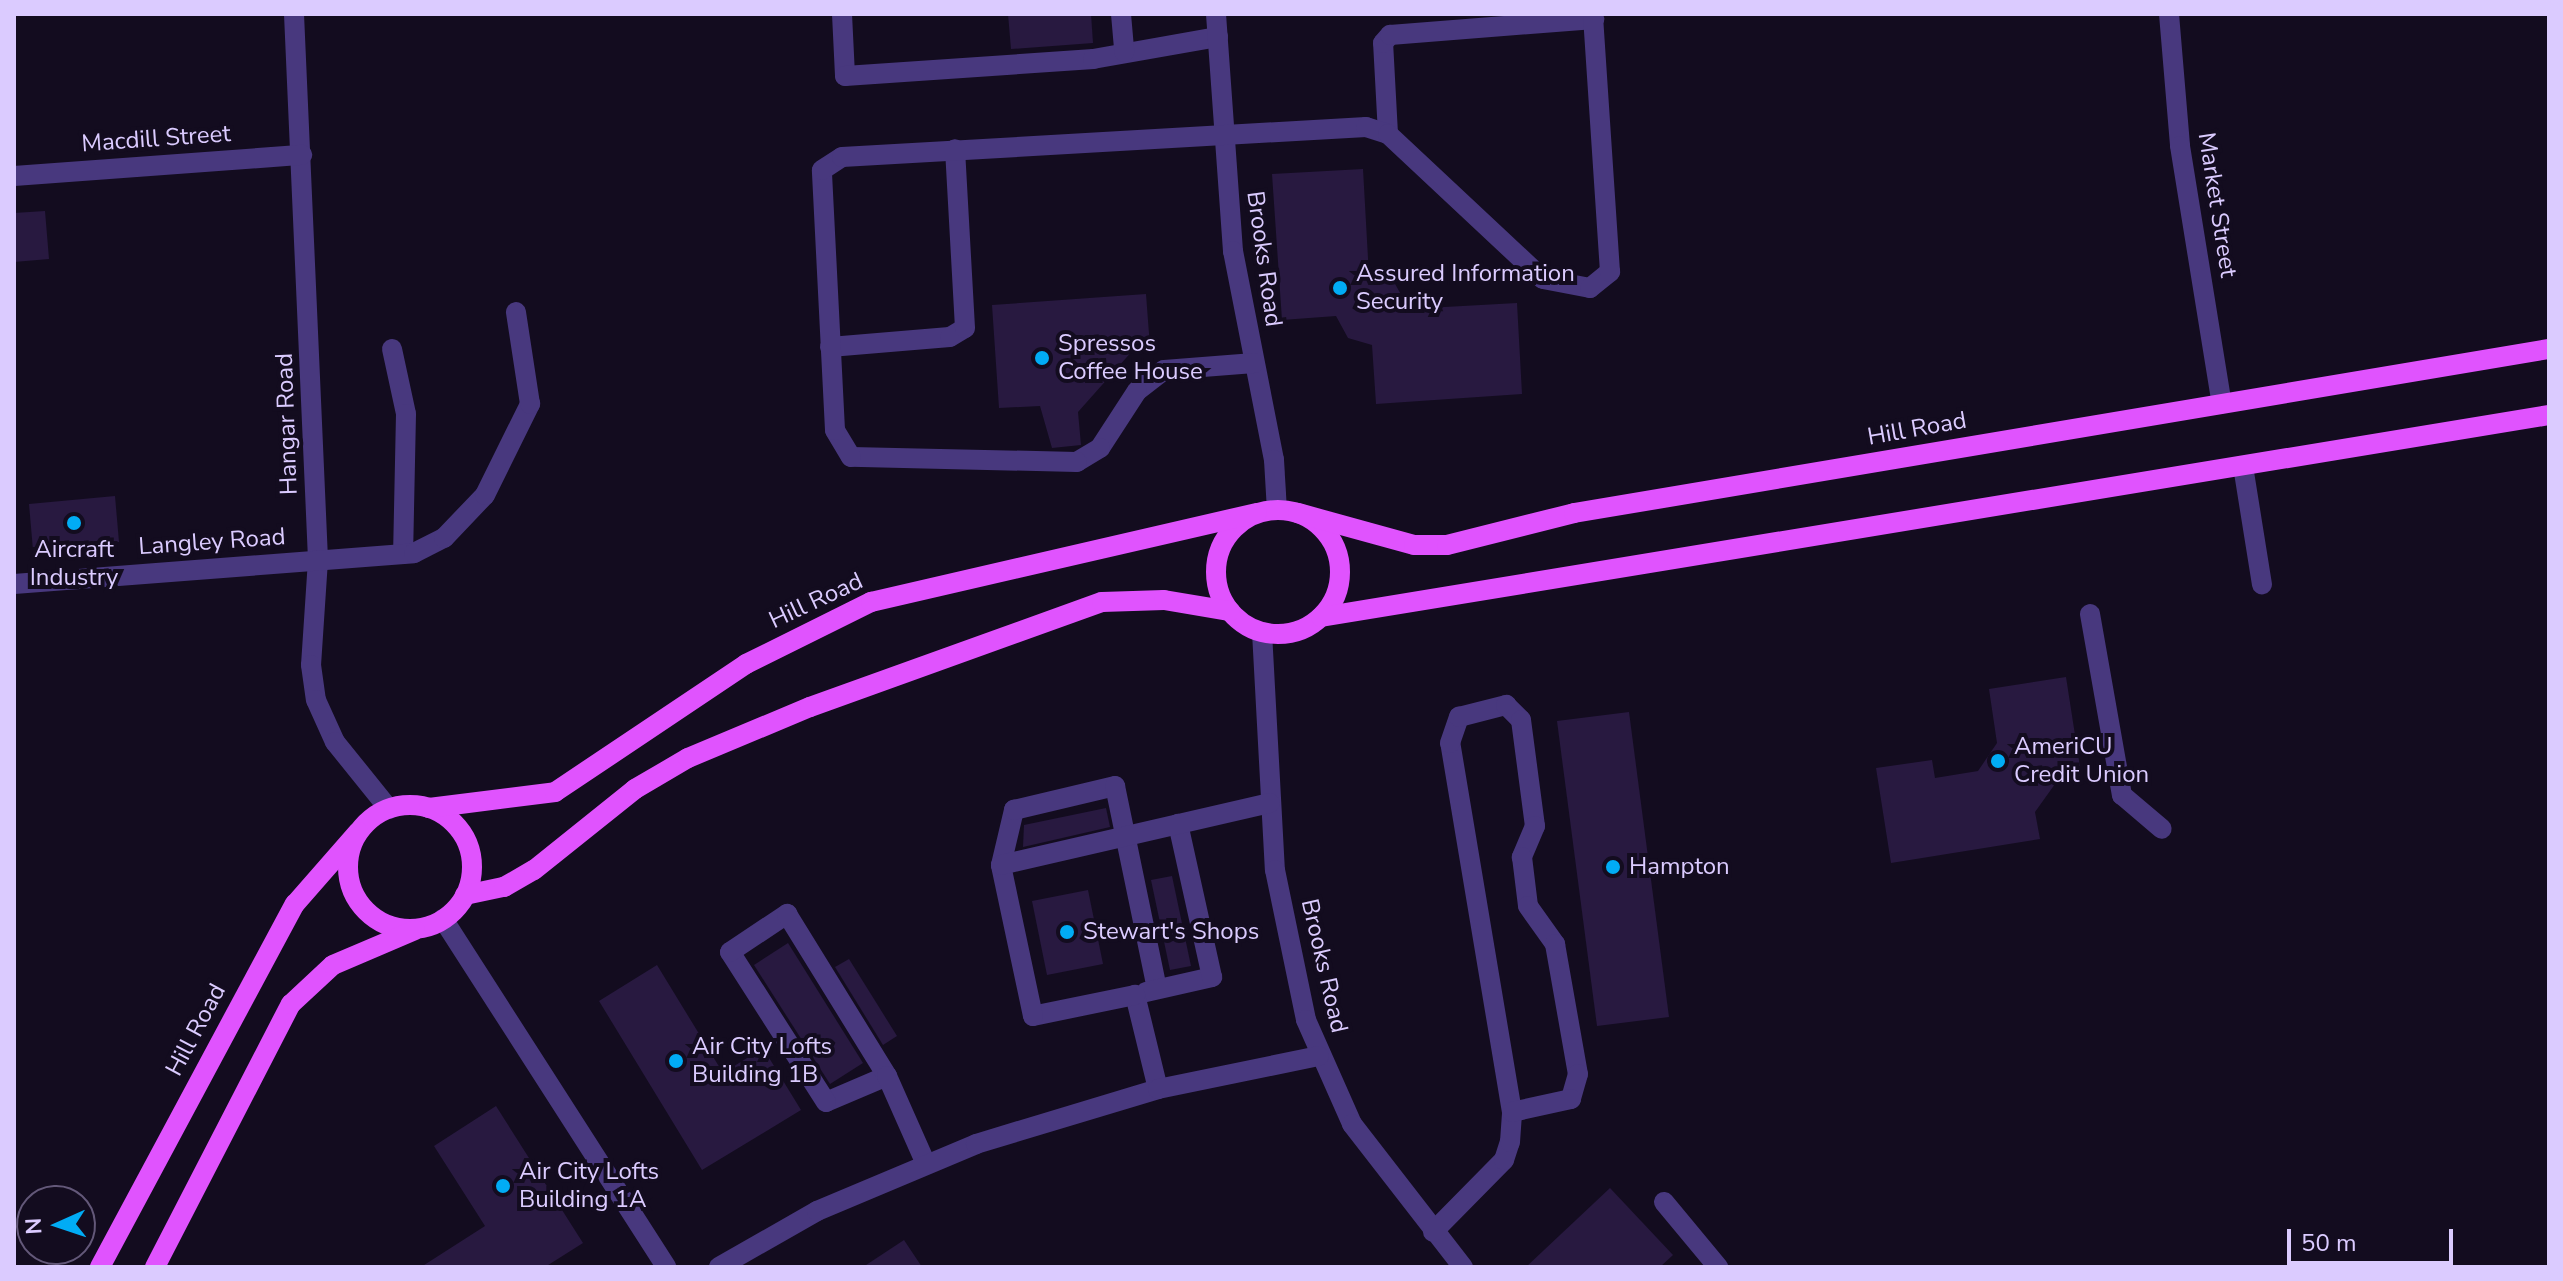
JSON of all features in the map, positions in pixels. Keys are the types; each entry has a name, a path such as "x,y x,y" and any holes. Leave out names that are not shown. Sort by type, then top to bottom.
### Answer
{"main road":[{"name":"Hill Road","path":"1298,513 1414,545 1447,545 1574,513 2549,349"},
{"path":"1321,617 2549,415"},
{"name":"Hill Road","path":"429,808 555,792 746,664 871,602 1267,511"},
{"path":"465,895 504,887 534,870 635,789 688,758 810,707 1102,602 1164,600 1230,611 1262,632 1304,629 1321,617 1337,590 1339,558 1331,539 1298,513 1267,511 1227,537 1219,555 1220,594 1230,611"},
{"path":"155,1267 291,1004 333,965 443,919 465,895 471,875 462,834 429,808 389,809 358,832 347,870 351,890 376,920 415,930"},
{"name":"Hill Road","path":"100,1267 295,904 358,832"}],"street":[{"name":"Hangar Road","path":"294,14 318,560 316,700 335,742 389,809"},
{"path":"842,14 845,76 1124,52 1218,37"},
{"path":"1121,14 1124,52"},
{"name":"Brooks Road","path":"1216,14 1233,251 1254,363 1267,511"},
{"name":"Market Street","path":"2169,14 2180,146 2222,404"},
{"path":"1254,363 1164,370 1137,391 1100,448 1077,462 865,460 851,457 838,439 830,347 822,170 842,157 1339,124 1388,134 1543,279 1564,288 1600,285 1610,272 1594,17 1390,35 1383,43 1388,134"},
{"path":"830,347 950,337 965,328 955,149"},
{"name":"Macdill Street","path":"14,176 302,155"},
{"path":"392,349 406,414 408,553 444,538 485,495 530,404 516,312"},
{"path":"2243,466 2262,584"},
{"name":"Langley Road","path":"14,584 408,553"},
{"path":"2090,614 2122,795 2162,829"},
{"name":"Brooks Road","path":"1262,632 1270,803 1294,976 1319,1056 1352,1124 1463,1267"},
{"path":"1433,1232 1504,1160 1512,1112 1450,743 1459,717 1506,705 1521,720 1535,826 1522,857 1528,906 1555,944 1578,1074 1571,1099 1512,1112"},
{"path":"1157,989 1115,786 1014,810 1001,865 1033,1016 1135,995 1212,977 1178,824"},
{"path":"1001,865 1270,803"},
{"path":"887,1076 826,1102 730,952 787,914 887,1076 926,1164"},
{"path":"443,919 666,1267"},
{"path":"1135,995 1158,1089"},
{"path":"719,1267 817,1211 926,1164 1158,1089 1319,1056"},
{"path":"1664,1202 1718,1267"}],"building":[{"path":"1008,14 1091,14 1093,43 1011,49"},
{"name":"Assured Information Security","path":"1363,169 1369,276 1394,282 1409,309 1517,303 1522,394 1376,404 1372,345 1348,338 1336,316 1282,320 1272,174"},
{"path":"45,211 49,259 14,262 14,213"},
{"path":"1146,294 1150,347 1134,349 1078,412 1081,445 1052,448 1040,406 999,408 992,305"},
{"name":"Aircraft Industry","path":"115,496 119,542 33,550 29,504"},
{"path":"2066,677 2082,780 2055,784 2035,812 2040,839 1891,863 1876,768 1932,760 1935,778 1978,771 1997,743 1989,689"},
{"path":"1629,712 1669,1017 1597,1026 1557,721"},
{"path":"1106,808 1110,827 1023,847 1024,825"},
{"path":"1172,876 1191,966 1170,970 1151,880"},
{"name":"Stewart's Shops","path":"1088,890 1103,964 1047,975 1032,901"},
{"path":"788,943 863,1063 830,1084 754,965"},
{"path":"849,959 897,1036 883,1045 835,967"},
{"name":"Air City Lofts Building 1B","path":"657,965 723,1073 763,1048 801,1110 702,1170 599,1001"},
{"name":"Air City Lofts Building 1A","path":"496,1106 583,1243 545,1267 421,1267 485,1226 434,1146"},
{"path":"1610,1188 1673,1255 1660,1267 1526,1267"},
{"path":"904,1240 922,1267 863,1267"}],"place":[{"name":"Assured Information Security","path":"1340,288"},
{"name":"Spressos Coffee House","path":"1042,358"},
{"name":"Aircraft Industry","path":"74,523"},
{"name":"AmeriCU Credit Union","path":"1998,761"},
{"name":"Hampton","path":"1613,867"},
{"name":"Stewart's Shops","path":"1067,932"},
{"name":"Air City Lofts Building 1B","path":"676,1061"},
{"name":"Air City Lofts Building 1A","path":"503,1186"}]}
